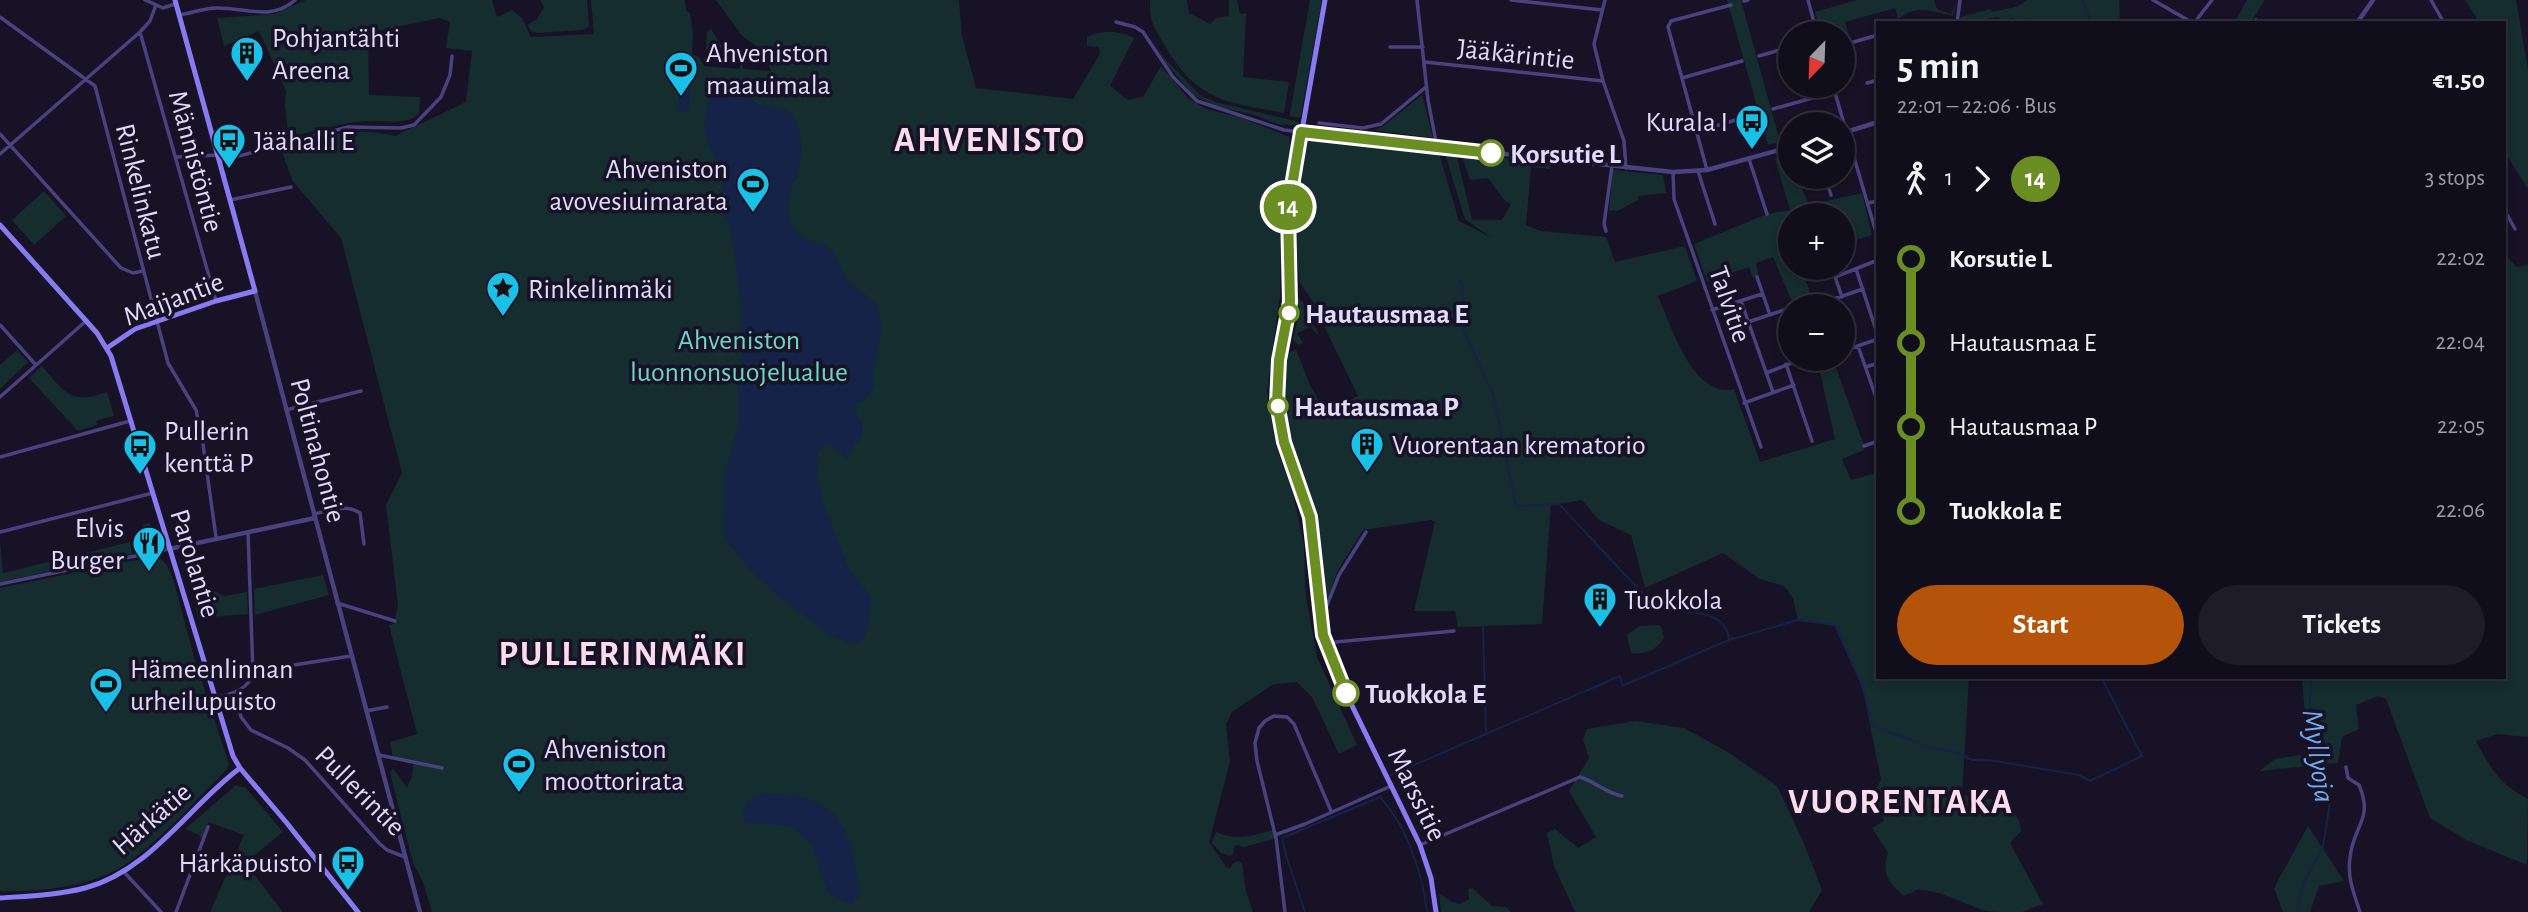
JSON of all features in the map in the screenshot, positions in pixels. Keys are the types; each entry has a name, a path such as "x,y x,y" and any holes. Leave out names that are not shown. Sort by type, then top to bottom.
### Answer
{"main road":[{"name":"Marssitie","path":"1325,0 1288,210 1290,302 1279,360 1277,403 1284,442 1310,517 1320,621 1325,643 1341,683 1420,845 1431,877 1436,912"},
{"name":"Poltinahontie","path":"176,2 254,291"},
{"name":"Parolantie","path":"0,225 107,348 132,421 233,756 358,912"},
{"name":"Maijantie","path":"107,348 135,329 155,321 254,291"},
{"name":"Härkätie","path":"0,898 86,888 124,872 145,856 240,768"}],"street":[{"path":"145,0 163,8 176,2"},
{"path":"180,15 211,8 251,13 273,11 282,9 295,0"},
{"path":"1417,0 1426,87 1437,147"},
{"path":"1511,0 1602,10"},
{"path":"1605,0 1594,44 1603,81 1624,141 1626,168"},
{"path":"1808,0 1814,21"},
{"path":"1957,21 1960,0"},
{"path":"2153,0 2190,21"},
{"path":"2196,21 2212,0"},
{"path":"2358,21 2373,0"},
{"path":"2431,0 2443,21"},
{"path":"0,154 140,32 150,21 156,5"},
{"path":"1707,170 1668,27 1671,21 1731,5"},
{"name":"Rinkelinkatu","path":"0,17 95,86 168,363 196,410 204,444 216,537"},
{"path":"1116,22 1143,32 1173,77 1197,100 1207,106 1284,130 1673,172 1707,170 1778,151"},
{"name":"Männistöntie","path":"140,32 216,301"},
{"path":"1855,42 1876,36"},
{"path":"1390,47 1423,47"},
{"path":"1759,56 1778,50"},
{"path":"177,157 219,158 348,127 401,128 414,125 440,97 450,75 452,56"},
{"path":"1682,78 1742,61"},
{"name":"Jääkärintie","path":"1425,62 1603,81"},
{"path":"1867,83 1876,81"},
{"path":"1319,122 1372,127 1381,124 1426,87"},
{"path":"1773,109 1812,98"},
{"path":"1697,132 1758,113"},
{"path":"1855,129 1876,123"},
{"path":"0,134 121,268 133,273 143,271"},
{"path":"1749,159 1767,214"},
{"path":"1855,165 1876,232"},
{"path":"1606,232 1604,224 1612,166"},
{"path":"1698,171 1715,224"},
{"name":"Talvitie","path":"1673,172 1674,199 1761,447"},
{"path":"230,200 291,187"},
{"path":"1829,189 1831,195"},
{"path":"1868,203 1876,201"},
{"path":"2506,213 2515,229"},
{"path":"1876,261 1856,269 1876,331"},
{"path":"1757,277 1770,315"},
{"path":"1850,294 1863,289"},
{"name":"Poltinahontie","path":"254,291 420,912"},
{"path":"1712,310 1762,294"},
{"path":"1741,301 1773,392"},
{"path":"1748,322 1778,312"},
{"path":"0,397 86,321"},
{"path":"0,325 37,365"},
{"path":"1855,347 1876,338"},
{"path":"1858,346 1876,397"},
{"path":"1866,367 1876,364"},
{"path":"1766,373 1778,368"},
{"path":"1788,371 1812,441"},
{"path":"1744,402 1794,385"},
{"path":"286,410 361,391"},
{"path":"1,455 132,421"},
{"path":"1864,446 1876,442"},
{"path":"0,532 153,493"},
{"path":"0,584 248,532 335,509 356,510 360,513 363,544"},
{"path":"215,698 235,693 247,685 253,674 248,532"},
{"path":"1320,621 1324,617 1339,576 1366,532"},
{"path":"337,603 395,621"},
{"path":"1325,643 1454,631"},
{"path":"293,666 351,656"},
{"name":"Pullerintie","path":"235,693 243,721 251,730 296,752 379,843 387,850 405,857"},
{"path":"366,712 387,707"},
{"path":"1285,912 1275,835 1255,751 1259,728 1265,721 1274,716 1287,717 1293,724 1331,811"},
{"path":"378,755 442,768"},
{"path":"2346,767 2348,778 2359,785 2366,810 2353,841 2350,858 2349,876 2360,912"},
{"path":"1420,845 1580,777 1610,793 1622,796"},
{"path":"1275,835 1391,786"},
{"path":"176,912 208,827"},
{"path":"124,872 161,912"}],"green space":[{"name":"Ahveniston luonnonsuojelualue","path":"306,0 492,0 497,17 512,10 522,18 531,37 594,34 591,0 685,0 693,35 692,54 699,57 704,66 740,69 740,54 743,54 743,69 771,71 763,51 742,36 716,0 959,0 962,36 976,88 1073,99 1100,54 1099,47 1087,46 1087,37 1116,32 1134,38 1110,86 1128,100 1143,97 1161,66 1188,98 1206,109 1242,118 1289,137 1293,153 1282,208 1280,295 1267,392 1276,446 1293,493 1304,546 1306,596 1317,657 1357,745 1339,754 1312,697 1297,682 1274,684 1232,712 1226,724 1230,762 1209,842 1226,867 1230,868 1233,863 1239,861 1242,864 1246,891 1253,912 432,912 423,882 413,863 390,773 393,768 407,788 413,764 393,759 390,742 417,734 389,625 394,624 398,605 386,505 402,473 341,238 292,180 281,149 351,132 395,136 466,102 472,51 446,48 450,22 439,18 368,33 369,95 420,97 419,114 401,121 353,122 327,127 263,147 262,144 288,133 286,91 259,31 224,46 217,18 274,14"},
{"path":"540,0 587,0 589,26 583,30 537,33 531,31 527,25 537,19 544,7"},
{"path":"1150,0 1187,0 1189,13 1210,24 1216,18 1229,16 1229,0 1237,0 1240,14 1246,13 1243,77 1289,82 1284,113 1245,106 1215,96 1189,78 1155,29 1150,14"},
{"path":"1310,0 1322,0 1300,118 1290,116 1290,113"},
{"path":"1727,0 1741,0 1778,135 1778,142 1768,145"},
{"path":"1857,0 1934,0 1937,9 1951,14 1957,2 1953,16 1917,10 1898,19 1895,8 1849,21 1818,21 1815,12"},
{"path":"2027,0 2119,0 2120,21 2019,21 2013,18 2000,21 1999,17 1960,21 1960,17 2020,5"},
{"path":"2247,0 2265,0 2251,21 2235,21"},
{"path":"2465,0 2516,0 2528,69 2528,189 2508,157 2506,21 2479,21"},
{"path":"1145,26 1165,59 1200,95 1215,102 1299,122 1298,126 1277,124 1255,115 1217,107 1193,95 1166,63"},
{"path":"711,29 727,55 730,55 727,63 717,63 706,50 707,32"},
{"path":"1422,95 1433,138 1373,130 1382,127"},
{"path":"1309,126 1434,141 1413,143 1377,139 1314,131 1309,130"},
{"path":"1308,138 1438,150 1459,221 1492,238 1465,219 1445,154 1448,151 1456,153 1472,220 1502,220 1511,204 1505,201 1488,178 1470,180 1463,154 1550,163 1550,169 1531,167 1526,225 1541,231 1606,237 1615,262 1685,246 1697,281 1658,296 1677,341 1695,372 1719,389 1734,389 1760,462 1835,439 1820,371 1837,371 1864,446 1864,450 1842,459 1851,480 1876,474 1876,679 1969,679 1962,795 2005,801 2019,820 2021,831 2010,843 2043,904 2022,912 1985,911 1939,893 1918,889 1904,896 1894,887 1885,867 1888,853 1872,828 1884,821 1874,792 1881,780 1862,685 1836,625 1798,620 1793,598 1784,586 1760,579 1723,553 1645,588 1631,535 1599,520 1582,500 1551,505 1542,624 1458,627 1455,611 1414,611 1435,522 1431,520 1363,530 1337,572 1323,613 1321,563 1314,516 1285,430 1281,390 1288,353 1296,349 1309,383 1327,416 1334,413 1332,409 1358,396 1311,299 1300,283 1293,224"},
{"path":"1613,170 1663,175 1666,193 1638,196 1638,200 1617,211 1609,210"},
{"path":"1784,189 1802,189 1808,203 1788,203"},
{"path":"44,191 66,216 34,245 12,220"},
{"path":"1862,193 1872,235 1855,240 1855,203 1818,203"},
{"path":"1778,212 1778,269 1773,257 1756,263 1759,276 1753,278 1749,267 1707,281 1694,244 1767,214"},
{"path":"2506,256 2517,267 2528,265 2528,737 2497,734 2476,741 2497,775 2510,788 2528,799 2527,865 2466,840 2430,818 2386,699 2378,696 2356,705 2359,729 2342,737 2338,763 2259,771 2275,759 2308,754 2302,679 2506,679"},
{"path":"1783,280 1806,280 1810,294 1789,294"},
{"path":"1297,297 1303,302 1318,333 1311,327 1297,333 1303,343 1299,345 1293,340 1298,317"},
{"path":"17,350 28,362 0,389 0,365"},
{"path":"42,366 63,390 77,397 107,392 114,416 96,421 97,425 78,431 29,378"},
{"path":"150,523 154,546 137,553 134,541 146,538 143,525"},
{"path":"0,540 3,573 130,542 132,554 0,582"},
{"name":"Hämeenlinnan urheilupuisto","path":"160,558 167,565 174,582 194,657 229,764 227,769 159,837 116,870 89,881 60,888 0,891 0,588 129,561"},
{"path":"323,575 329,595 255,615 254,589"},
{"path":"188,577 224,596 247,592 248,614 198,618"},
{"path":"1659,625 1664,638 1654,649 1631,653 1627,635 1639,626"},
{"path":"1635,721 1684,728 1726,751 1777,786 1822,890 1809,912 1575,912 1554,866 1547,833 1555,829 1578,848 1596,837 1569,791 1589,758 1583,739 1587,729"},
{"path":"236,785 246,788 283,832 245,863 283,912 210,912 244,835 208,822 203,841 199,835 185,829"},
{"path":"2308,826 2344,881 2319,886 2310,912 2283,912 2274,888"},
{"path":"1273,830 1276,838 1244,847 1235,845 1230,856 1221,853 1212,843 1216,832 1237,837"},
{"path":"1472,888 1492,906 1506,907 1511,912 1441,912 1439,893 1460,904 1469,899 1468,889"}],"water":[{"path":"680,78 691,79 688,112 677,112"},
{"path":"730,83 755,102 782,109 790,113 795,120 799,129 801,150 798,178 792,182 788,211 791,226 803,239 824,244 833,252 847,280 879,306 881,331 872,377 874,386 865,400 855,404 854,408 863,427 863,435 847,454 847,460 832,445 824,446 818,452 817,476 823,503 850,571 871,597 869,623 863,639 853,644 832,636 776,594 746,565 724,537 725,472 739,425 738,379 742,373 741,308 734,247 727,220 719,204 723,176 707,143 704,121 710,97 716,88"},
{"path":"768,793 793,795 813,801 827,809 838,820 852,851 860,895 851,904 835,898 827,891 812,844 791,826 745,822 743,812 750,799"}],"waterway":[{"name":"Myllyoja","path":"2083,0 2090,21"},
{"path":"2030,19 2034,21"},
{"path":"1460,280 1463,287 1461,325 1493,394 1516,506 1559,504 1646,597"},
{"path":"1655,607 1710,616 1726,629 1729,640 1798,620 1835,625 1862,685 1872,725 1931,748 1956,752 1972,760 1989,760 2079,775 2090,781 2142,756 2102,679"},
{"path":"1483,626 1486,733"},
{"path":"1391,775 1620,676 1622,686 1729,640"},
{"name":"Myllyoja","path":"2296,912 2303,884 2323,847 2330,802 2322,771 2322,753 2316,742 2317,725 2310,705 2311,679"},
{"path":"1305,912 1282,838 1380,797 1398,821 1412,851 1422,882 1427,912"}],"bus line":[{"name":"14","path":"1346,693 1323,635 1310,517 1284,442 1277,403 1279,360 1290,302 1287,220 1301,132 1491,153"}],"place":[{"name":"Pohjantähti Areena","path":"247,83"},
{"name":"Ahveniston maauimala","path":"681,98"},
{"name":"Kurala I","path":"1752,151"},
{"name":"Korsutie L","path":"1491,153"},
{"name":"Jäähalli E","path":"229,170"},
{"name":"Ahveniston avovesiuimarata","path":"753,214"},
{"name":"Hautausmaa E","path":"1289,313"},
{"name":"Rinkelinmäki","path":"503,318"},
{"name":"Hautausmaa P","path":"1278,406"},
{"name":"Vuorentaan krematorio","path":"1367,474"},
{"name":"Pullerin kenttä P","path":"140,476"},
{"name":"Elvis Burger","path":"149,573"},
{"name":"Tuokkola","path":"1600,629"},
{"name":"Tuokkola E","path":"1346,693"},
{"name":"Hämeenlinnan urheilupuisto","path":"106,714"},
{"name":"Ahveniston moottorirata","path":"519,794"},
{"name":"Härkäpuisto I","path":"348,892"}],"district":[{"name":"AHVENISTO","path":"990,139"},
{"name":"PULLERINMÄKI","path":"623,653"},
{"name":"VUORENTAKA","path":"1901,801"}]}
